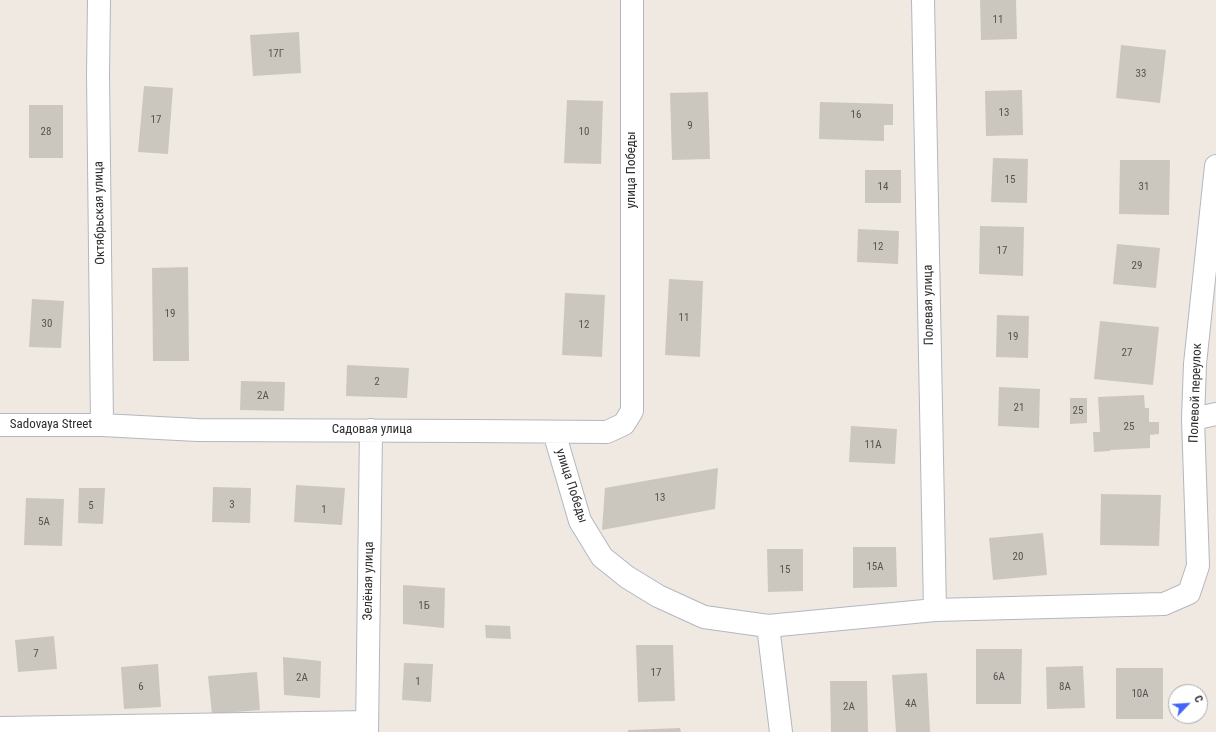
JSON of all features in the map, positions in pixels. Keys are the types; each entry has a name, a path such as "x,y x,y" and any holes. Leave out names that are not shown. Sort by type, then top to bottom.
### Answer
{"street":[{"name":"Октябрьская улица","path":"99,0 98,75 102,425"},
{"name":"улица Победы","path":"632,0 632,411"},
{"name":"Полевая улица","path":"923,0 935,610"},
{"name":"Полевой переулок","path":"1164,604 1189,593 1198,566 1193,419 1195,364 1216,166"},
{"name":"Садовая улица","path":"102,425 197,430 607,432 624,424 632,411"},
{"path":"1193,419 1216,414"},
{"name":"Sadovaya Street","path":"0,425 102,425"},
{"name":"Зелёная улица","path":"367,727 371,430"},
{"name":"улица Победы","path":"554,432 580,521 602,557 627,577 658,596 704,617 768,626 935,610 1164,604"},
{"path":"768,626 780,732"},
{"path":"0,728 367,727"}],"building":[{"path":"980,0 1016,0 1017,39 981,40"},
{"path":"299,32 301,73 253,76 250,35"},
{"path":"1121,45 1166,50 1160,103 1116,98"},
{"path":"144,86 173,88 168,154 138,152"},
{"path":"1022,90 1023,135 986,136 985,91"},
{"path":"708,92 710,159 672,160 670,93"},
{"path":"567,100 603,101 601,164 564,163"},
{"path":"820,102 893,104 893,125 884,125 884,141 819,139"},
{"path":"29,105 63,105 63,158 29,158"},
{"path":"993,158 1028,159 1027,203 991,202"},
{"path":"1120,160 1170,160 1169,215 1119,214"},
{"path":"865,170 901,170 901,203 865,203"},
{"path":"980,226 1024,227 1023,276 979,274"},
{"path":"858,229 899,231 898,264 857,262"},
{"path":"1117,244 1160,248 1156,288 1113,284"},
{"path":"188,267 189,361 153,361 152,268"},
{"path":"669,279 703,281 700,357 665,355"},
{"path":"565,293 605,295 602,357 562,355"},
{"path":"32,299 64,301 61,348 29,347"},
{"path":"997,315 1029,316 1028,358 996,357"},
{"path":"1100,321 1159,327 1153,385 1094,379"},
{"path":"347,365 409,368 407,398 346,396"},
{"path":"241,381 285,382 284,411 240,410"},
{"path":"999,387 1040,389 1039,428 998,426"},
{"path":"1144,395 1145,408 1149,408 1149,422 1159,422 1159,434 1150,435 1150,448 1094,452 1093,432 1100,432 1098,397"},
{"path":"1070,398 1087,398 1087,423 1070,424"},
{"path":"851,426 897,429 895,464 849,462"},
{"path":"718,468 715,509 602,530 605,488"},
{"path":"296,485 345,488 342,525 294,522"},
{"path":"213,487 251,488 250,523 212,522"},
{"path":"79,488 105,488 103,524 78,523"},
{"path":"1101,494 1161,495 1159,546 1100,545"},
{"path":"26,498 64,499 62,546 24,545"},
{"path":"1043,533 1047,575 993,580 989,538"},
{"path":"853,547 896,547 897,587 853,588"},
{"path":"767,549 803,549 803,591 768,592"},
{"path":"403,585 445,588 444,628 403,624"},
{"path":"485,625 510,626 511,639 486,638"},
{"path":"54,636 57,669 18,672 15,640"},
{"path":"636,645 673,645 675,701 638,702"},
{"path":"976,649 1022,649 1021,704 976,704"},
{"path":"283,657 321,661 320,698 284,695"},
{"path":"404,663 433,664 431,702 402,700"},
{"path":"158,664 161,707 124,709 121,667"},
{"path":"1083,666 1085,708 1047,709 1046,667"},
{"path":"1116,668 1163,668 1163,719 1116,719"},
{"path":"257,672 260,710 212,714 208,676"},
{"path":"927,673 930,732 896,732 892,675"},
{"path":"830,681 867,681 868,732 831,732"},
{"path":"680,728 681,732 628,732 628,730"}]}
